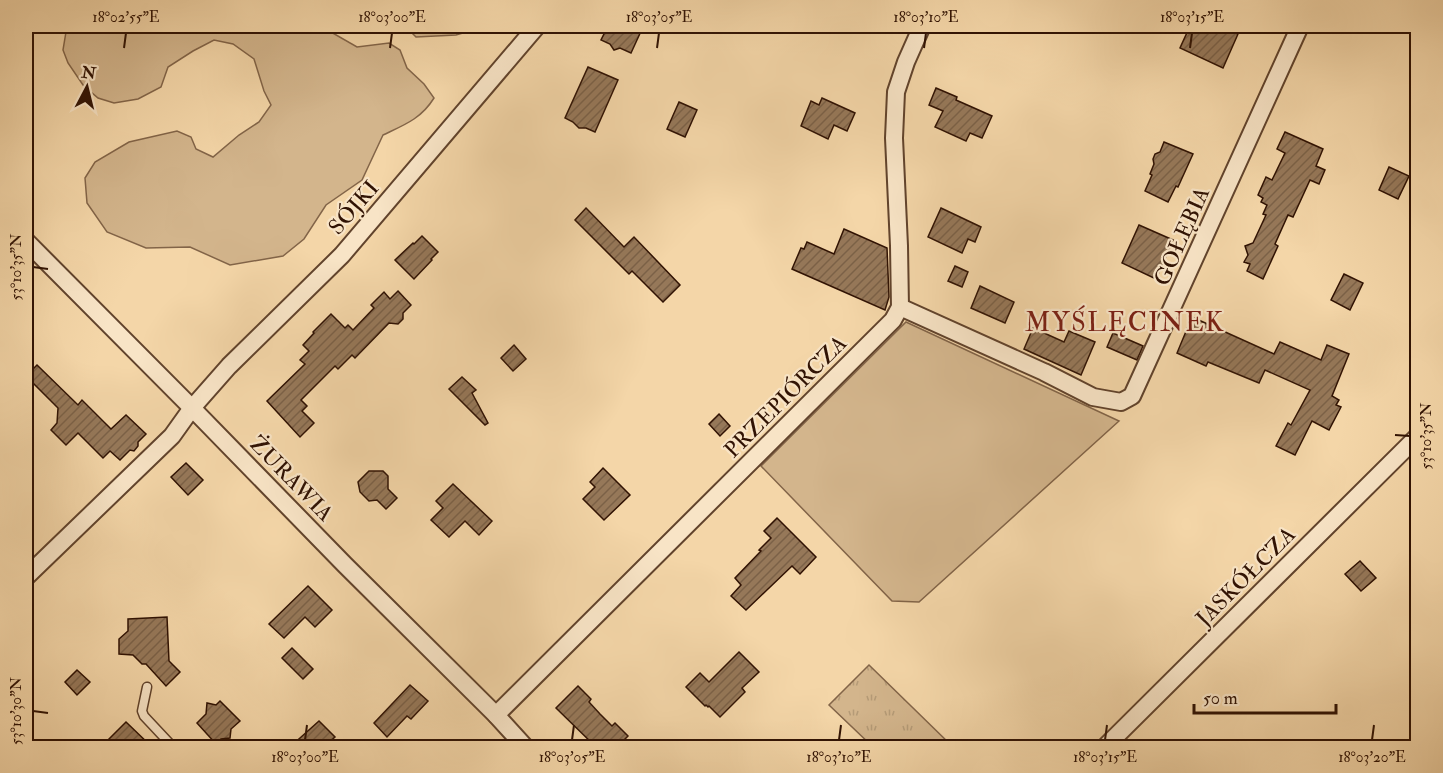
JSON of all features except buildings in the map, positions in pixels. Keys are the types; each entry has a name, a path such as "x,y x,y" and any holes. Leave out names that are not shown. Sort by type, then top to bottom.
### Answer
{"street":[{"name":"SÓJKI","path":"26,577 172,436 192,408 229,366 342,255 537,26"},
{"path":"900,307 894,138 896,92 922,26"},
{"name":"GOŁĘBIA","path":"900,307 1044,372 1093,397 1121,402 1132,396 1300,26"},
{"name":"ŻURAWIA","path":"26,241 526,747"},
{"name":"PRZEPIÓRCZA","path":"496,715 887,327 900,307"},
{"name":"JASKÓŁCZA","path":"1104,747 1418,436"}],"lane":[{"path":"147,687 142,711 144,716 174,747"}],"green space":[{"path":"67,26 316,26 324,28 357,47 389,43 400,50 407,68 424,84 434,98 418,116 383,135 362,180 326,205 304,239 283,256 230,265 190,247 146,248 107,232 87,203 85,178 95,162 129,142 177,131 191,137 196,149 213,157 259,122 271,105 254,59 233,44 214,40 168,67 161,87 138,99 114,103 98,98 83,85 68,63 63,50"},
{"path":"405,26 480,26 480,28 456,35 416,37"},
{"path":"906,322 1119,421 919,602 892,601 761,466"},
{"path":"869,665 953,747 873,747 829,705"}],"district":[{"name":"MYŚLĘCINEK","path":"1125,322"}]}
